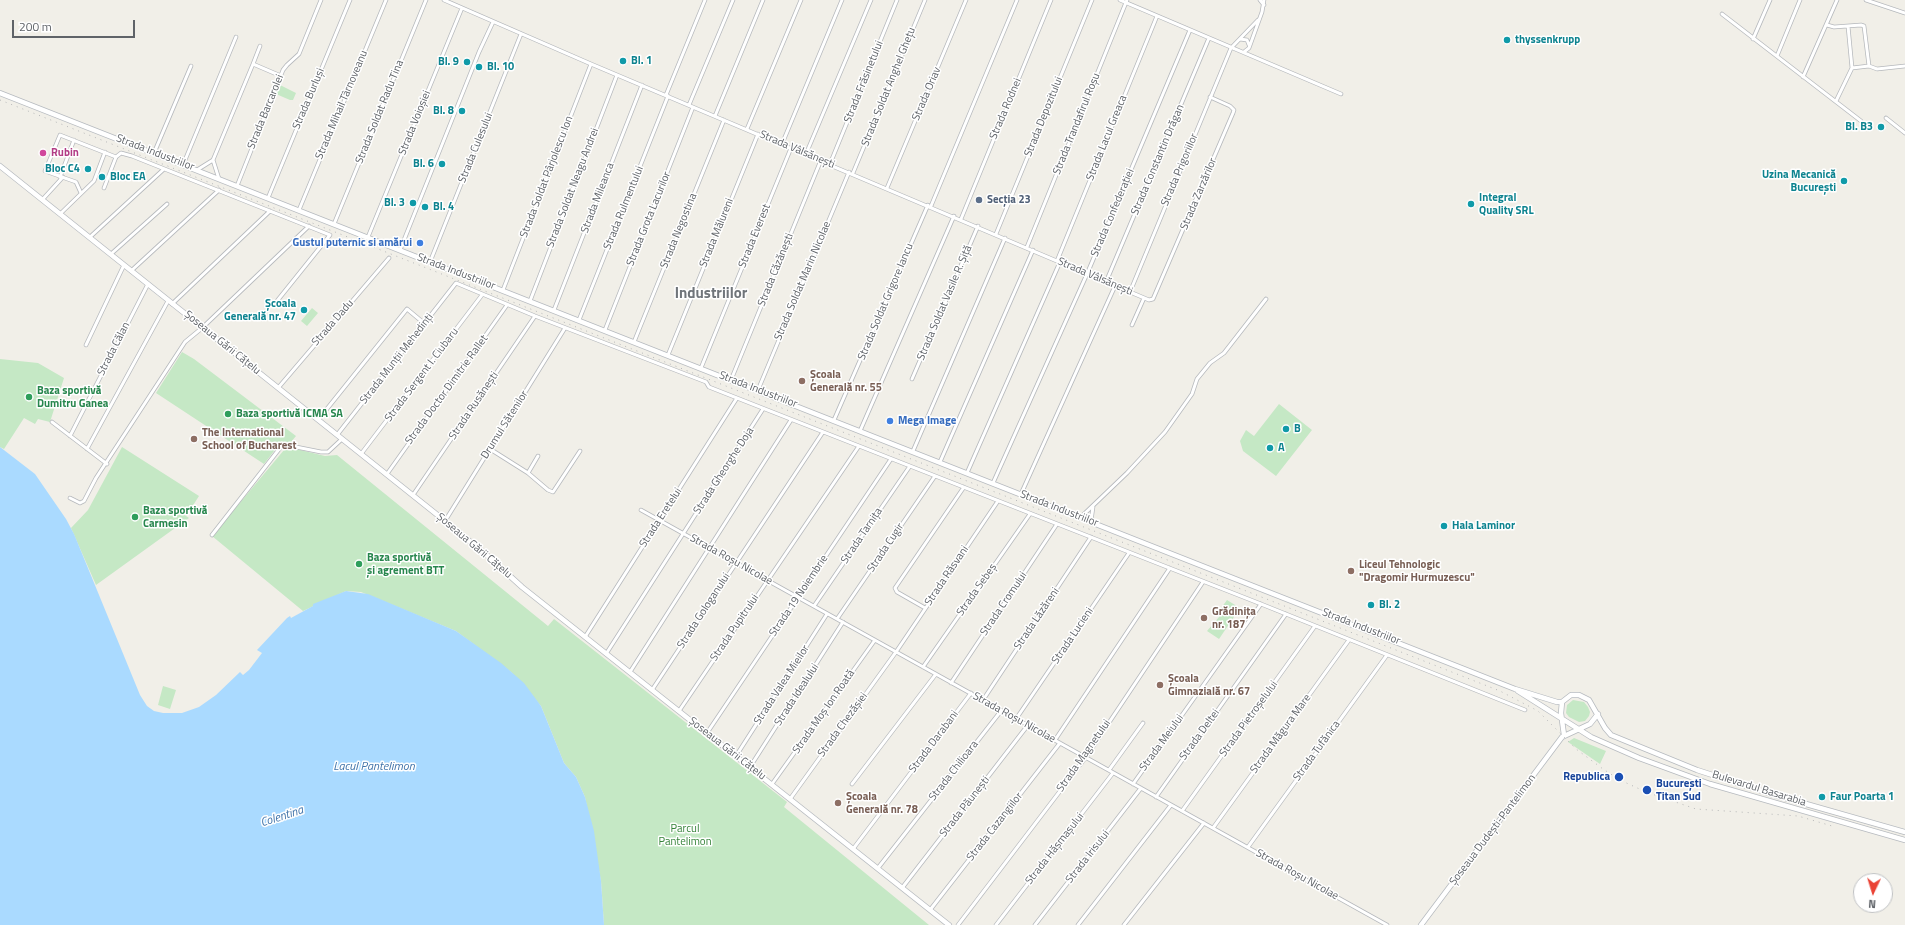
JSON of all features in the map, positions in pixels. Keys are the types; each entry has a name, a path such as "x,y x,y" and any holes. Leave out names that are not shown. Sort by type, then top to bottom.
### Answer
{"main road":[{"name":"Strada Industriilor","path":"0,93 1515,689 1562,702"},
{"name":"Șoseaua Gării Cățelu","path":"0,166 342,440 387,474 489,557 514,581 949,925"},
{"name":"Strada Industriilor","path":"1515,689 1577,730"},
{"name":"Bulevardul Basarabia","path":"1562,702 1567,697 1575,694 1579,695 1589,700 1607,732 1614,737 1698,770 1771,794 1905,832"},
{"path":"1562,702 1564,735 1590,724 1598,714"},
{"name":"Bulevardul Basarabia","path":"1577,730 1614,748 1710,784 1905,840"},
{"name":"Șoseaua Dudești-Pantelimon","path":"1421,925 1564,735"}],"street":[{"name":"Strada Barcarolei","path":"237,186 281,76 287,65 299,54 321,0"},
{"name":"Strada Burluși","path":"268,198 350,0"},
{"name":"Strada Mihail Târnoveanu","path":"298,210 386,0"},
{"name":"Strada Soldat Radu Tina","path":"334,224 426,0"},
{"name":"Strada Vâlsănești","path":"444,0 591,64 853,173 1149,300"},
{"name":"Strada Rulmentului","path":"579,320 705,0"},
{"path":"689,105 733,0"},
{"path":"715,116 763,0"},
{"path":"747,129 800,0"},
{"path":"782,144 842,0"},
{"path":"806,154 870,0"},
{"name":"Strada Frăsinetului","path":"830,164 897,0"},
{"name":"Strada Soldat Anghel Ghețu","path":"853,173 924,0"},
{"name":"Strada Oriav","path":"887,188 966,0"},
{"name":"Strada Soldat Grigore Iancu","path":"834,420 929,206 1017,0"},
{"name":"Strada Rodnei","path":"960,219 1051,0"},
{"name":"Strada Depozitului","path":"996,234 1092,0"},
{"path":"1120,0 1127,1 1157,16 1341,94"},
{"path":"1244,52 1249,46 1260,18 1264,5 1261,0"},
{"path":"1753,39 1770,0"},
{"path":"1777,56 1800,0"},
{"path":"1804,77 1827,25 1836,0"},
{"path":"1866,0 1905,13 1905,16"},
{"name":"Strada Trandafirul Roșu","path":"1027,247 1127,1"},
{"name":"Strada Voioșiei","path":"368,237 462,8"},
{"path":"1722,14 1861,121"},
{"name":"Strada Lacul Greaca","path":"967,473 1059,261 1157,16"},
{"path":"1232,48 1260,18"},
{"path":"400,250 479,52 493,22"},
{"path":"1827,25 1834,27 1864,26 1869,66"},
{"path":"1836,101 1852,68 1848,26"},
{"name":"Strada Confederației","path":"993,483 1087,274 1190,30"},
{"name":"Strada Culesului","path":"430,262 522,34"},
{"path":"183,165 236,37"},
{"name":"Strada Constantin Drăgan","path":"1106,282 1209,38"},
{"path":"1240,39 1246,40 1249,46"},
{"path":"1236,44 1238,50"},
{"path":"197,170 213,160 260,46"},
{"name":"Strada Prigoriilor","path":"1130,292 1210,97 1232,48"},
{"path":"253,64 281,76"},
{"name":"Strada Soldat Pârjolescu Ion","path":"503,290 591,64"},
{"path":"154,153 191,66"},
{"path":"1852,68 1869,66 1877,69 1905,66"},
{"name":"Strada Soldat Neagu Andrei","path":"530,301 617,75"},
{"name":"Strada Mileanca","path":"554,310 642,85"},
{"name":"Strada Zarzărilor","path":"1149,300 1154,298 1234,110 1230,106 1210,97"},
{"name":"Strada Grota Lacurilor","path":"605,330 693,107"},
{"path":"1886,118 1905,133"},
{"name":"Strada Negostina","path":"634,342 724,120"},
{"name":"Strada Mălureni","path":"668,355 758,134"},
{"path":"81,193 76,182 45,171 60,135 116,156 123,153 330,235 277,301"},
{"path":"42,200 62,177 74,140"},
{"name":"Strada Everest","path":"701,368 791,148"},
{"path":"60,214 94,181 105,152"},
{"path":"104,188 116,156"},
{"path":"213,160 219,179"},
{"name":"Strada Căzănești","path":"731,380 822,160"},
{"path":"90,237 164,169"},
{"name":"Strada Soldat Marin Nicolae","path":"758,390 849,172"},
{"path":"131,271 218,190"},
{"path":"111,254 167,204"},
{"path":"87,448 170,302 270,211"},
{"path":"860,431 954,216"},
{"path":"70,498 80,503 84,501 92,484 182,346 309,226"},
{"name":"Strada Soldat Vasile R. Șiță","path":"912,380 978,226"},
{"path":"913,451 1005,238"},
{"path":"940,462 1033,250"},
{"name":"Strada Dadu","path":"278,388 388,258"},
{"path":"86,345 124,265"},
{"name":"Strada Munții Mehedinți","path":"337,435 456,283 482,295"},
{"name":"Strada Călan","path":"70,436 148,284"},
{"path":"1021,494 1115,286"},
{"path":"482,295 706,382 709,387 763,409 1170,568 1525,710"},
{"name":"Strada Sergent I. Ciubaru","path":"361,454 482,295"},
{"path":"1132,325 1144,298"},
{"path":"1081,517 1094,506 1165,432 1192,394 1197,379 1210,363 1224,353 1266,299"},
{"name":"Strada Doctor Dimitrie Rallet","path":"387,474 507,305"},
{"path":"318,420 407,309 425,324"},
{"name":"Strada Rusănești","path":"413,495 535,316"},
{"name":"Drumul Sătenilor","path":"445,521 565,328"},
{"name":"Strada Eretelui","path":"585,637 737,398"},
{"name":"Strada Gheorghe Doja","path":"606,654 763,409"},
{"path":"630,672 791,420"},
{"path":"52,422 106,464"},
{"name":"Strada Gologanului","path":"652,690 823,432"},
{"path":"212,535 280,448 286,445 328,452 342,440"},
{"name":"Strada Pupitrului","path":"678,711 859,446"},
{"path":"490,449 528,473 548,490 553,492 580,451"},
{"path":"528,473 538,456"},
{"name":"Strada 19 Noiembrie","path":"707,733 891,459"},
{"name":"Strada Tarnița","path":"814,606 910,466"},
{"name":"Strada Cugir","path":"837,619 935,476"},
{"path":"925,608 897,592 895,588 964,487"},
{"name":"Strada Răsvani","path":"896,652 998,501"},
{"path":"1091,521 1094,506"},
{"name":"Strada Roșu Nicolae","path":"641,510 1387,925"},
{"name":"Strada Sebeș","path":"924,667 1030,514"},
{"name":"Strada Cromului","path":"951,683 1057,524"},
{"name":"Strada Lăzăreni","path":"983,700 1091,537"},
{"name":"Strada Lucieni","path":"1016,719 1130,553"},
{"path":"1055,740 1170,568"},
{"name":"Strada Magnetului","path":"958,925 1086,757 1203,582"},
{"name":"Strada Meiului","path":"1133,784 1261,604"},
{"name":"Strada Valea Mieilor","path":"736,756 827,614"},
{"name":"Strada Deltei","path":"1156,797 1286,614"},
{"name":"Strada Idealului","path":"750,767 843,622"},
{"name":"Strada Pietroșelului","path":"1182,811 1315,626"},
{"name":"Strada Moș Ion Roată","path":"772,784 875,640"},
{"name":"Strada Măgura Mare","path":"1213,828 1349,640"},
{"name":"Strada Chezășiei","path":"790,799 896,652"},
{"name":"Strada Tufănica","path":"1248,848 1387,655"},
{"path":"852,784 936,674"},
{"name":"Strada Darabani","path":"853,849 971,694"},
{"name":"Strada Chilioara","path":"878,868 1001,710"},
{"path":"1109,770 1143,723"},
{"name":"Strada Păunești","path":"902,888 1028,725"},
{"name":"Strada Cazangiilor","path":"930,910 1060,743"},
{"name":"Strada Hășmașului","path":"996,925 1113,773"},
{"name":"Strada Irisului","path":"1035,925 1141,788"},
{"path":"1078,925 1171,805"},
{"path":"1124,925 1204,823"}],"green space":[{"path":"280,85 296,93 293,100 276,94"},
{"path":"312,308 318,313 307,326 301,321"},
{"name":"Baza sportivă ICMA SA","path":"182,352 194,359 296,436 291,442 281,442 264,464 156,393"},
{"name":"Baza sportivă Dumitru Ganea","path":"0,359 38,363 64,378 50,422 38,419 35,424 24,418 4,449 0,447"},
{"path":"1279,404 1312,430 1276,476 1243,451 1240,441 1246,430 1254,436"},
{"name":"Baza sportivă Carmesin","path":"122,447 199,496 190,510 191,511 186,516 189,518 96,585 71,528 88,510"},
{"name":"Parcul Pantelimon","path":"292,448 325,456 337,455 548,626 554,619 787,802 784,807 929,925 604,925 601,881 585,797 576,777 564,763 541,706 511,672 456,631 361,592 346,591 303,611 212,536 284,450"},
{"path":"1227,600 1240,608 1219,639 1207,631 1219,617 1219,611"},
{"path":"163,686 176,690 170,709 158,705"},
{"path":"1573,700 1584,702 1588,707 1590,712 1585,721 1579,722 1569,717 1566,713 1567,705"},
{"path":"1574,738 1606,751 1600,764 1568,742"}],"water":[{"name":"Lacul Pantelimon","path":"0,447 35,474 66,519 74,534 140,695 147,706 154,711 163,713 182,713 199,707 216,695 240,672 243,675 249,670 262,653 257,650 287,618 290,616 291,618 313,606 313,604 346,591 368,594 456,631 501,663 524,683 541,706 564,763 576,777 585,797 594,831 601,881 604,925 0,925"}],"railway":[{"path":"0,100 1500,691 1538,711 1576,749 1603,769 1620,780 1646,792 1696,809 1798,816 1832,826"}],"place":[{"name":"thyssenkrupp","path":"1507,40"},
{"name":"Bl. 1","path":"623,61"},
{"name":"Bl. 9","path":"467,62"},
{"name":"Bl. 10","path":"479,67"},
{"name":"Bl. 8","path":"462,111"},
{"name":"Bl. B3","path":"1881,127"},
{"name":"Rubin","path":"43,153"},
{"name":"Bl. 6","path":"442,164"},
{"name":"Bloc C4","path":"88,169"},
{"name":"Bloc EA","path":"102,177"},
{"name":"Uzina Mecanică București","path":"1844,181"},
{"name":"Secția 23","path":"979,200"},
{"name":"Bl. 3","path":"413,203"},
{"name":"Integral Quality SRL","path":"1471,204"},
{"name":"Bl. 4","path":"425,207"},
{"name":"Gustul puternic si amărui","path":"420,243"},
{"name":"Școala Generală nr. 47","path":"304,310"},
{"name":"Școala Generală nr. 55","path":"802,381"},
{"name":"Baza sportivă Dumitru Ganea","path":"29,397"},
{"name":"Baza sportivă ICMA SA","path":"228,414"},
{"name":"Mega Image","path":"890,421"},
{"name":"B","path":"1286,429"},
{"name":"The International School of Bucharest","path":"194,439"},
{"name":"A","path":"1270,448"},
{"name":"Baza sportivă Carmesin","path":"135,517"},
{"name":"Hala Laminor","path":"1444,526"},
{"name":"Baza sportivă și agrement BTT","path":"359,564"},
{"name":"Liceul Tehnologic \"Dragomir Hurmuzescu\"","path":"1351,571"},
{"name":"Bl. 2","path":"1371,605"},
{"name":"Grădinița nr. 187","path":"1204,618"},
{"name":"Școala Gimnazială nr. 67","path":"1160,685"},
{"name":"Republica","path":"1619,777"},
{"name":"București Titan Sud","path":"1647,790"},
{"name":"Faur Poarta 1","path":"1822,797"},
{"name":"Școala Generală nr. 78","path":"838,803"}],"district":[{"name":"Industriilor","path":"711,294"}],"water label":[{"name":"Colentina","path":"282,817"}]}
